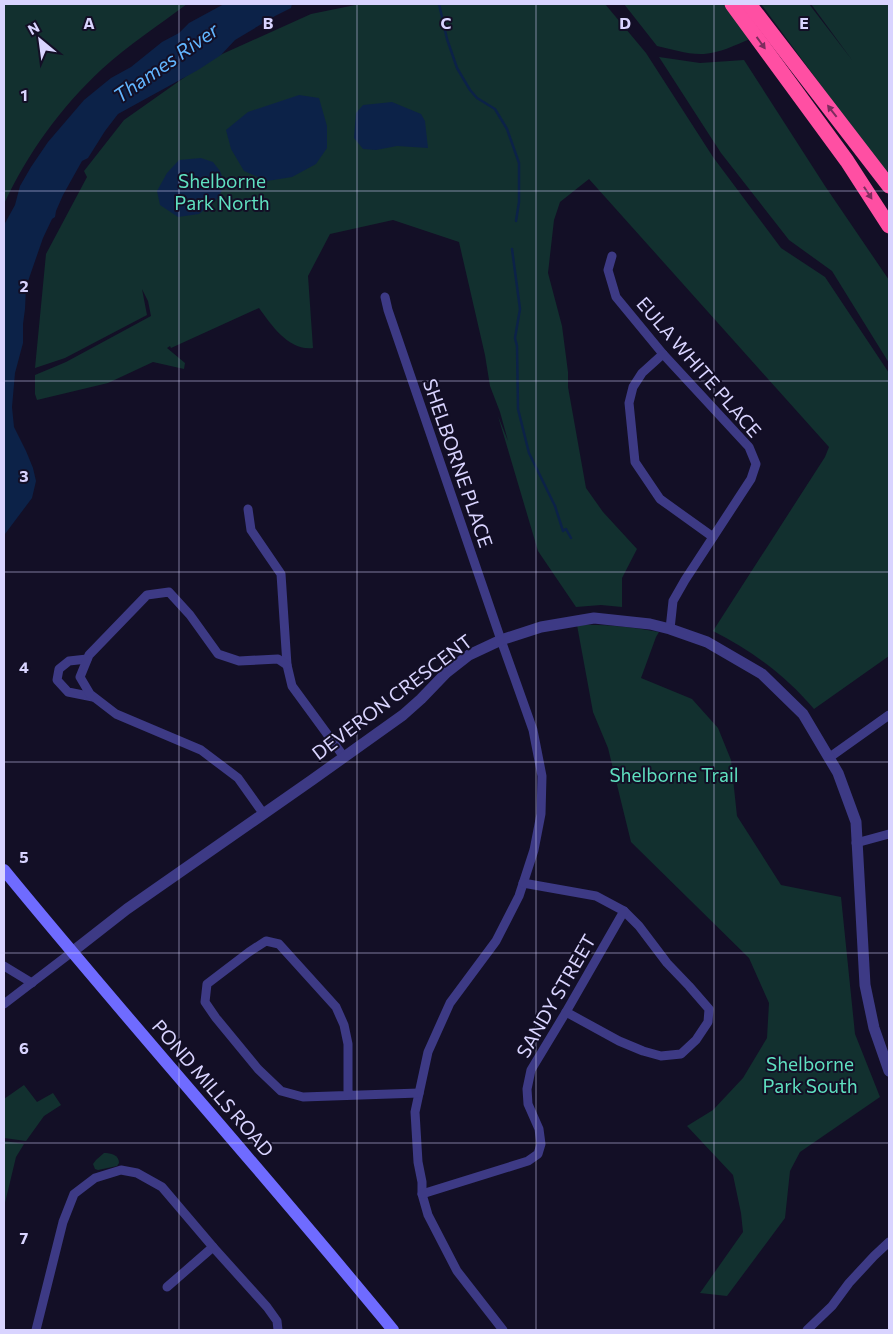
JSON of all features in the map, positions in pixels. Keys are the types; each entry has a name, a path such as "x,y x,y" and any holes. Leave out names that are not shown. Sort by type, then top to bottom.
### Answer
{"highway":[{"path":"732,4 847,161 889,226"},
{"path":"749,4 889,186"}],"main road":[{"name":"POND MILLS ROAD","path":"4,870 393,1330"}],"street":[{"name":"EULA WHITE PLACE","path":"612,256 608,270 616,297 663,354 749,447 756,464 751,479 673,601 670,629"},
{"name":"SHELBORNE PLACE","path":"385,296 391,320 533,730 542,776 541,814 534,850 519,896 496,941 450,1003 428,1052 415,1112 422,1194 428,1215 456,1271 503,1330"},
{"path":"663,354 642,373 633,387 630,402 635,462 660,499 713,537"},
{"path":"248,509 251,530 281,574 287,665 292,686 344,757"},
{"path":"263,813 238,778 201,750 116,714 90,694 80,677 89,656 147,595 169,592 190,615 218,654 239,661 278,659 287,665"},
{"name":"DEVERON CRESCENT","path":"72,952 127,909 402,715 421,699 446,673 469,655 501,640 541,626 594,618 650,624 707,642 762,674 803,714 830,757 856,822 865,985 874,1028 889,1071"},
{"path":"87,659 69,661 59,669 58,680 68,692 93,697"},
{"path":"830,757 889,716"},
{"path":"856,843 889,834"},
{"path":"523,883 596,896 624,911 639,926 667,963 709,1009 708,1022 696,1040 680,1054 661,1056 619,1041 566,1012"},
{"name":"SANDY STREET","path":"422,1194 528,1161 538,1154 541,1144 539,1129 528,1104 527,1089 531,1070 624,911"},
{"path":"348,1095 348,1044 344,1025 336,1006 279,944 266,941 207,984 205,1002 216,1018 258,1069 281,1090 302,1097 419,1093"},
{"path":"4,1004 72,952"},
{"path":"4,966 32,983"},
{"path":"36,1330 64,1222 74,1194 95,1178 121,1170 137,1173 162,1187 267,1307 277,1321 278,1330"},
{"path":"807,1330 832,1306 849,1283 889,1242"},
{"path":"167,1286 213,1246"}],"green space":[{"path":"4,4 187,4 112,60 73,99 34,149 4,204"},
{"name":"Shelborne Park North","path":"360,4 605,4 646,53 713,157 781,248 825,277 889,373 889,656 814,709 780,675 754,655 713,631 825,457 829,447 589,179 560,202 554,220 548,273 562,326 568,387 586,488 603,512 637,549 622,578 622,607 601,605 576,607 538,551 498,416 508,441 500,412 490,386 485,355 459,242 393,220 330,234 308,276 313,348 296,346 282,336 259,308 171,348 170,346 167,348 185,363 184,369 153,362 108,383 37,400 35,394 35,375 66,362 151,316 148,301 142,289 147,315 65,358 35,368 46,254 87,177 84,171 124,120 209,60 311,14"},
{"path":"624,4 723,4 750,39 704,54 686,53 657,46"},
{"path":"761,4 809,4 852,60 811,4 889,4 889,175 837,107"},
{"path":"659,57 700,63 744,60 825,186 889,280 889,363 832,271 789,240 721,153"},
{"name":"Shelborne Trail","path":"577,625 618,626 659,632 641,678 692,699 718,728 731,760 737,816 781,885 841,897 855,1034 880,1097 800,1152 790,1171 785,1218 727,1296 700,1293 743,1232 733,1175 687,1126 713,1110 743,1078 767,1038 769,1003 749,958 631,842 608,748 593,712"},
{"path":"24,1085 37,1102 53,1093 61,1105 44,1116 26,1141 4,1138 4,1099"},
{"path":"4,1141 24,1144 16,1157 4,1207"},
{"path":"104,1153 116,1156 119,1160 117,1166 95,1169 93,1164"}],"water":[{"name":"Thames River","path":"224,4 292,4 291,8 235,40 221,55 198,70 118,114 88,158 82,161 63,195 55,217 52,219 43,238 26,287 23,343 15,373 12,407 14,427 33,468 36,481 32,498 4,538 4,225 15,205 20,186 48,142 84,100 111,78 131,67 162,42 179,33 189,23"},
{"path":"299,95 319,98 327,126 327,148 316,164 292,177 267,181 244,171 231,149 226,130 248,112"},
{"path":"392,102 421,114 425,121 428,148 397,146 376,150 363,149 354,138 356,113 363,105"},
{"path":"201,158 213,162 220,171 225,184 218,198 199,214 178,217 160,205 157,191 167,173 179,160"}],"waterway":[{"path":"439,4 447,39 457,68 470,90 477,98 495,109 507,129 519,163 519,202 516,221"},
{"path":"512,249 520,309 515,338 517,346 518,409 529,453 555,506 563,531 566,529 571,538"}],"park label":[{"name":"Shelborne Park South","path":"810,1075"}]}
